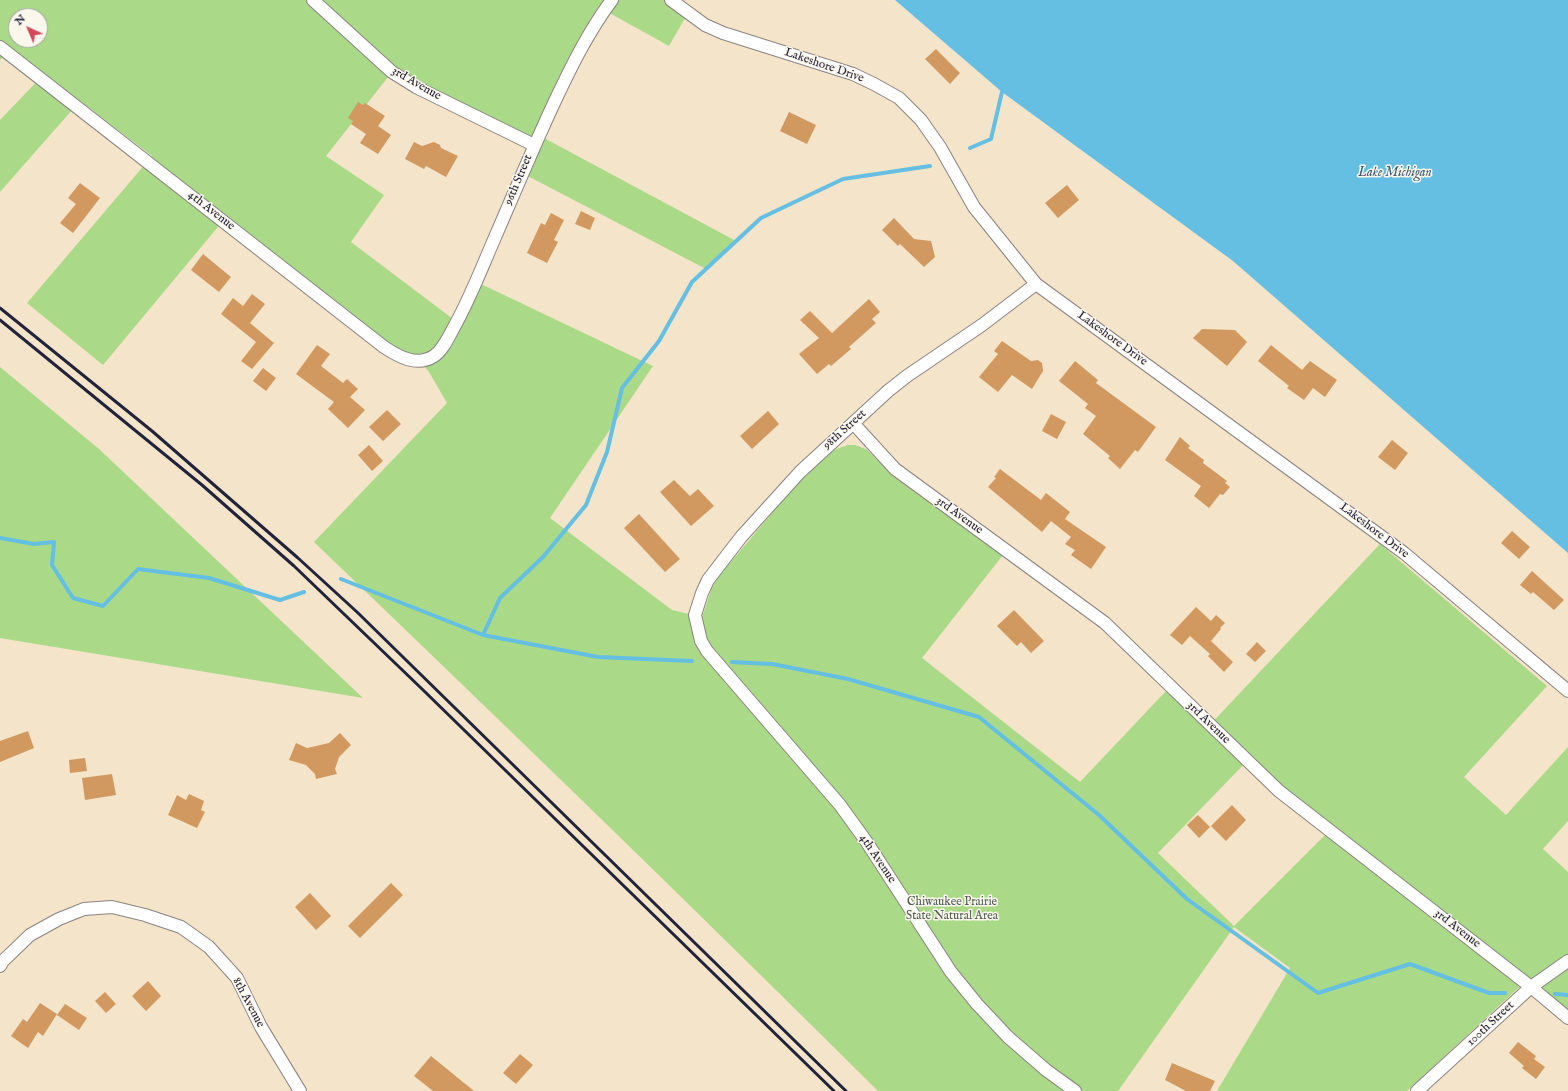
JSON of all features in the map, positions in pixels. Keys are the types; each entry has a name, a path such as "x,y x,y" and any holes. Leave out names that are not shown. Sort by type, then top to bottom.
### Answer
{"street":[{"name":"3rd Avenue","path":"313,0 392,72 416,87 534,145"},
{"name":"96th Street","path":"428,359 440,350 465,307 534,145 583,42 612,0"},
{"name":"Lakeshore Drive","path":"671,0 700,22 723,33 853,74 899,98 922,120 940,146 974,207 1036,284 1404,553 1568,691"},
{"name":"4th Avenue","path":"0,47 384,347 396,355 409,360 415,361 428,359"},
{"name":"98th Street","path":"695,615 708,580 736,542 800,472 907,376 982,325 1036,284"},
{"name":"3rd Avenue","path":"853,423 895,470 1105,623 1279,791 1531,986 1568,1018"},
{"name":"4th Avenue","path":"695,615 701,640 707,651 840,805 866,841 951,972 977,1004 1008,1037 1046,1070 1075,1091"},
{"name":"8th Avenue","path":"0,966 3,961 30,934 58,919 84,909 112,907 145,914 181,927 210,947 237,978 261,1027 300,1091"},
{"name":"100th Street","path":"1417,1091 1531,986 1568,961"}],"green space":[{"name":"Chiwaukee Prairie State Natural Area","path":"0,0 309,0 392,72 326,156 384,195 351,242 461,325 481,284 653,366 550,518 672,610 702,617 712,588 718,577 790,492 820,461 836,449 848,445 855,445 866,449 892,474 1003,555 922,658 1080,782 1166,691 1207,728 1380,544 1547,686 1464,777 1506,815 1568,747 1568,821 1543,849 1568,872 1568,1011 1529,978 1407,1091 1217,1091 1290,968 1234,927 1118,1091 878,1091 597,815 314,542 447,403 429,372 415,355 403,351 388,342 227,216 103,365 27,303 152,156 80,101 0,192 0,120 44,74 12,48 0,60","holes":["1252,756 1282,785 1332,828 1234,926 1158,853"]},
{"path":"323,0 664,0 685,18 669,46 604,10 563,94 544,138 736,241 706,269 522,173 527,142 406,81"},
{"path":"0,367 99,449 363,698 0,638"}],"water":[{"name":"Lake Michigan","path":"895,0 1568,0 1568,553 1233,261 1002,92"}],"building":[{"path":"936,49 960,73 950,84 925,59"},
{"path":"358,102 363,105 365,103 385,116 378,126 391,135 378,154 360,143 366,134 351,124 353,121 348,118"},
{"path":"789,112 816,125 807,144 780,131"},
{"path":"414,142 422,146 434,142 440,145 441,148 458,156 446,177 426,166 424,169 405,159"},
{"path":"80,183 100,198 73,233 60,223 76,204 68,198"},
{"path":"1067,185 1079,200 1058,218 1045,203"},
{"path":"581,211 595,218 590,230 575,224"},
{"path":"551,213 564,220 554,240 558,242 547,263 527,253 541,223 545,225"},
{"path":"894,218 914,239 931,241 935,257 924,267 900,244 898,246 882,230"},
{"path":"203,254 231,277 219,292 191,270"},
{"path":"252,294 265,304 250,323 274,343 252,369 241,361 256,342 221,314 233,298 243,306"},
{"path":"869,299 880,312 872,319 876,323 849,347 851,349 831,366 829,364 817,374 799,354 819,338 800,320 810,311 832,333"},
{"path":"1202,329 1235,330 1247,342 1227,366 1193,338"},
{"path":"1002,341 1031,361 1038,360 1042,363 1043,371 1032,389 1012,375 998,392 979,377 998,354 994,351"},
{"path":"317,345 330,354 321,366 343,383 347,379 358,389 350,397 365,410 348,428 328,409 334,402 296,374"},
{"path":"1271,345 1302,370 1310,361 1337,380 1325,397 1313,388 1304,400 1287,388 1289,386 1258,361"},
{"path":"1075,361 1098,380 1096,383 1156,427 1138,452 1135,450 1120,469 1108,458 1110,456 1083,434 1096,416 1085,408 1088,404 1059,381"},
{"path":"263,368 276,378 266,391 253,381"},
{"path":"387,410 401,424 383,441 369,427"},
{"path":"768,411 779,424 752,449 740,436"},
{"path":"1051,414 1066,422 1057,439 1042,431"},
{"path":"1180,437 1190,446 1188,448 1204,460 1203,463 1227,481 1225,483 1230,487 1223,495 1220,494 1209,508 1194,496 1201,486 1165,460"},
{"path":"1392,440 1408,453 1395,470 1378,457"},
{"path":"369,445 383,461 372,471 358,455"},
{"path":"1000,469 1041,500 1046,493 1070,512 1065,519 1106,547 1091,569 1071,555 1075,550 1065,544 1071,537 1051,521 1042,532 988,487 996,478 994,477"},
{"path":"674,480 690,496 698,489 714,506 691,526 660,492"},
{"path":"639,514 680,559 665,572 624,528"},
{"path":"1512,531 1530,547 1519,559 1501,543"},
{"path":"1532,571 1564,600 1554,610 1533,592 1531,594 1520,585"},
{"path":"1196,607 1211,621 1216,615 1225,623 1211,641 1233,662 1224,672 1208,656 1210,654 1190,636 1182,645 1170,635"},
{"path":"1014,610 1044,641 1031,653 1021,642 1017,646 997,626"},
{"path":"1257,642 1266,651 1255,662 1246,654"},
{"path":"28,731 34,748 0,762 0,741"},
{"path":"340,733 351,745 339,757 335,769 337,774 316,779 315,774 306,765 289,760 296,743 307,748 329,743"},
{"path":"85,758 87,771 70,773 69,760"},
{"path":"112,774 116,795 85,800 82,778"},
{"path":"189,794 204,801 201,810 205,812 197,828 168,815 177,795 186,800"},
{"path":"1232,805 1246,820 1226,841 1211,826"},
{"path":"1198,815 1210,827 1199,838 1187,825"},
{"path":"391,883 403,895 360,938 348,926"},
{"path":"310,893 331,916 316,930 295,907"},
{"path":"148,981 161,996 146,1011 132,996"},
{"path":"105,992 116,1004 106,1013 95,1001"},
{"path":"40,1003 57,1014 43,1036 38,1032 28,1048 11,1036 23,1019 27,1022"},
{"path":"65,1004 87,1018 79,1030 57,1015"},
{"path":"1518,1042 1536,1056 1534,1059 1545,1067 1536,1079 1522,1068 1524,1066 1509,1053"},
{"path":"520,1054 533,1065 516,1084 503,1073"},
{"path":"431,1056 474,1091 433,1091 414,1076"},
{"path":"1172,1063 1215,1081 1210,1091 1186,1091 1165,1080"}],"waterway":[{"path":"970,148 991,139 1002,92"},
{"path":"483,635 500,598 543,557 586,505 607,452 622,388 659,341 692,282 761,218 843,179 930,166"},
{"path":"0,538 34,544 54,542 52,565 73,598 103,606 138,569 209,578 280,600 304,592"},
{"path":"341,579 483,635 598,657 692,661"},
{"path":"732,662 772,664 848,679 979,717 1099,815 1187,899 1318,993 1410,964 1489,993 1505,993"},
{"path":"1555,994 1568,995"}],"railway":[{"path":"0,308 152,431 298,558 357,612 846,1091"},
{"path":"0,320 202,485 294,566 834,1091"}]}
